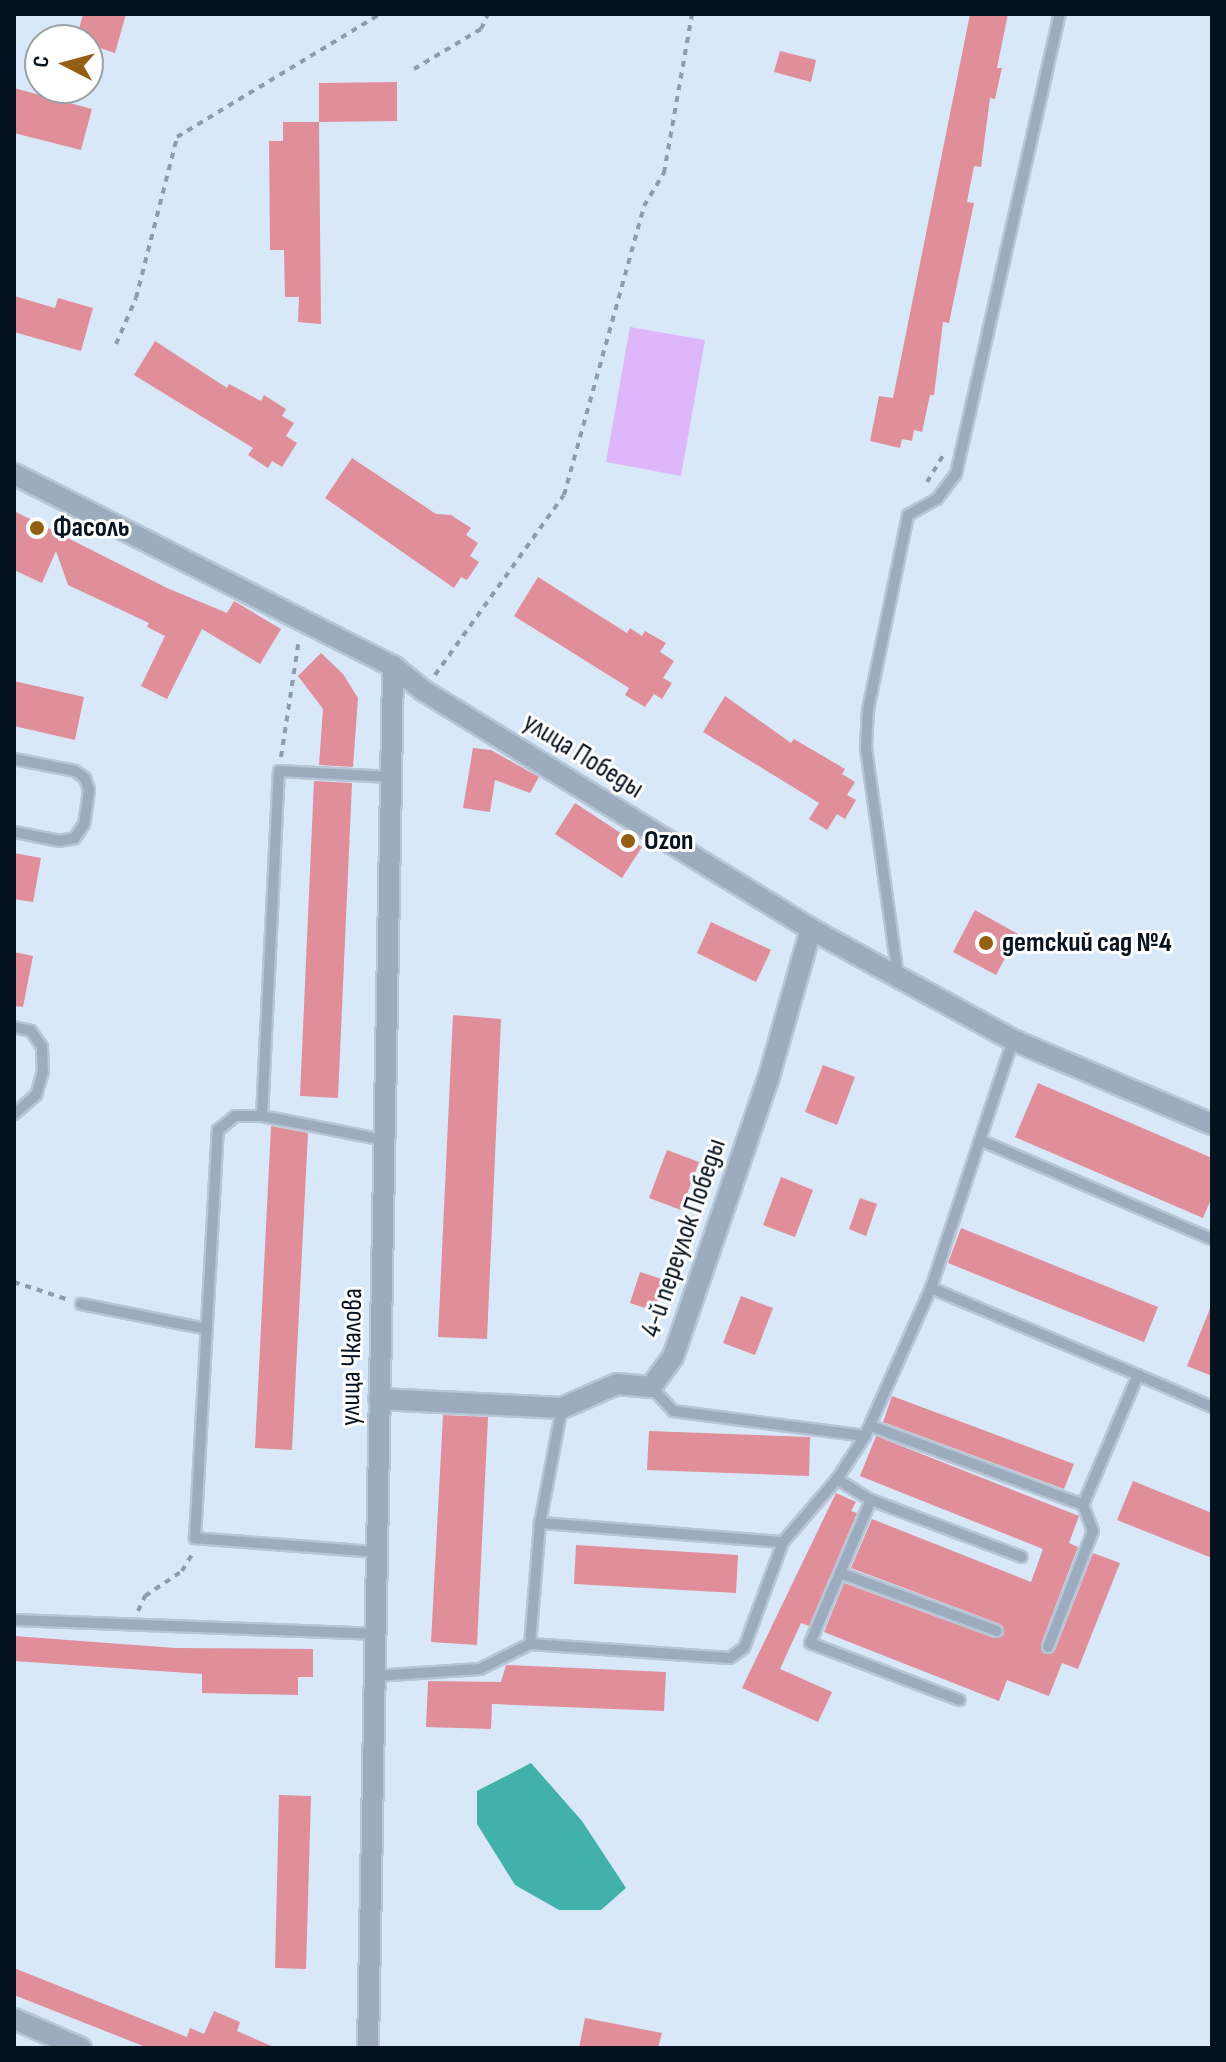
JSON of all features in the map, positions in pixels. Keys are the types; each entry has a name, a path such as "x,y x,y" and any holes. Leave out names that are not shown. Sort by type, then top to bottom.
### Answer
{"street":[{"name":"улица Победы","path":"14,474 393,666 424,691 811,929 1013,1040 1212,1124"},
{"name":"улица Чкалова","path":"368,2048 393,666"},
{"name":"4-й переулок Победы","path":"651,1387 673,1357 768,1080 811,929"},
{"path":"379,1399 562,1408 617,1384 651,1387"},
{"path":"14,2019 81,2048"}],"lane":[{"path":"898,976 866,747 868,710 908,515 937,499 956,474 1060,14"},
{"path":"14,759 75,771 89,790 84,824 75,838 60,841 14,832"},
{"path":"262,1116 279,771 391,777"},
{"path":"14,1027 31,1031 42,1047 43,1071 36,1095 14,1114"},
{"path":"375,1676 480,1669 530,1644 730,1658 744,1648 783,1542 837,1479 868,1431 931,1288 1013,1040"},
{"path":"376,1552 195,1538 218,1130 235,1116 262,1116 384,1140"},
{"path":"982,1141 1212,1239"},
{"path":"931,1288 1212,1407"},
{"path":"81,1304 207,1329"},
{"path":"1048,1647 1093,1531 1083,1505 1138,1375"},
{"path":"651,1387 673,1411 868,1431 1083,1505"},
{"path":"530,1644 540,1523 562,1408"},
{"path":"837,1479 871,1500 1022,1557"},
{"path":"871,1500 810,1643 959,1700"},
{"path":"540,1523 783,1542"},
{"path":"840,1573 997,1631"},
{"path":"14,1620 375,1634"}],"path":[{"path":"116,344 136,298 177,137 380,14"},
{"path":"414,69 481,29 488,14"},
{"path":"424,691 564,495 644,206 664,173 692,14"},
{"path":"279,771 302,620"},
{"path":"14,1282 81,1304"},
{"path":"133,1625 145,1596 182,1571 193,1557 195,1538"}],"shaded area":[{"path":"630,327 705,340 681,476 606,462"},
{"path":"531,1763 582,1821 626,1888 601,1910 559,1910 515,1885 477,1824 477,1791"}],"building":[{"path":"83,14 126,14 115,53 104,49 104,24 80,24"},
{"path":"970,14 1008,14 997,68 1002,68 995,99 990,98 981,167 974,166 967,202 974,203 949,323 943,322 934,395 930,395 922,432 914,430 912,441 902,439 900,448 870,441 879,396 893,398"},
{"path":"780,51 816,60 811,82 774,72"},
{"path":"397,82 397,121 319,122 319,83"},
{"path":"14,88 24,91 24,104 73,104 92,109 81,150 14,133"},
{"path":"283,122 319,122 321,324 298,322 299,297 285,297 284,250 270,250 269,141 283,141"},
{"path":"14,296 55,308 58,298 93,308 81,351 14,332"},
{"path":"155,341 227,388 229,384 261,401 264,395 286,409 282,416 294,423 286,436 297,443 282,467 272,461 268,468 248,455 253,448 134,375"},
{"path":"352,458 436,514 451,515 471,528 466,535 478,543 470,556 479,562 467,580 461,577 454,588 325,498"},
{"path":"14,511 167,588 227,613 234,601 281,629 260,664 202,629 167,699 141,686 165,636 147,627 149,623 68,585 56,551 42,583 14,570"},
{"path":"538,577 627,633 630,628 642,636 645,631 666,643 660,652 674,661 663,678 672,683 662,699 654,694 645,707 625,695 629,688 514,616"},
{"path":"321,653 343,674 358,698 353,767 319,765 323,709 298,676"},
{"path":"14,681 84,697 75,740 14,726"},
{"path":"725,696 791,743 794,739 845,769 842,774 855,782 847,795 856,800 845,819 837,814 827,830 809,819 819,803 703,732"},
{"path":"473,748 491,750 539,777 530,793 495,780 490,812 463,808"},
{"path":"314,781 352,783 338,1098 300,1096"},
{"path":"575,803 642,847 622,878 555,834"},
{"path":"14,853 41,858 33,902 14,899"},
{"name":"детский сад №4","path":"975,910 1018,934 996,975 953,952"},
{"path":"711,922 771,950 756,982 697,953"},
{"path":"14,952 33,956 23,1007 14,1006"},
{"path":"453,1015 501,1019 487,1339 438,1337"},
{"path":"823,1065 855,1077 837,1125 805,1112"},
{"path":"1038,1083 1212,1158 1212,1197 1203,1218 1015,1137"},
{"path":"271,1126 308,1133 292,1450 255,1448"},
{"path":"667,1150 699,1162 681,1210 649,1198"},
{"path":"781,1177 813,1190 795,1237 763,1225"},
{"path":"860,1198 877,1204 866,1236 849,1229"},
{"path":"961,1228 1158,1307 1144,1342 948,1263"},
{"path":"640,1272 665,1280 654,1311 630,1303"},
{"path":"741,1296 773,1308 755,1355 723,1343"},
{"path":"1212,1306 1212,1376 1187,1366"},
{"path":"892,1396 1074,1464 1064,1489 883,1422"},
{"path":"443,1415 488,1417 477,1645 431,1642"},
{"path":"649,1431 810,1437 809,1476 647,1470"},
{"path":"876,1436 1079,1516 1069,1543 1078,1547 1041,1644 1044,1654 1055,1650 1093,1553 1120,1563 1078,1669 1062,1663 1049,1696 1007,1680 999,1701 824,1632 844,1583 994,1638 1004,1634 1000,1624 851,1568 872,1519 1031,1582 1043,1549 860,1476"},
{"path":"1133,1481 1212,1513 1212,1558 1117,1520"},
{"path":"836,1493 856,1502 851,1511 857,1513 809,1626 801,1623 780,1669 832,1692 818,1722 742,1688"},
{"path":"576,1545 738,1555 736,1593 574,1584"},
{"path":"14,1636 175,1648 313,1649 313,1677 298,1677 298,1695 202,1693 202,1674 14,1661"},
{"path":"506,1665 666,1672 664,1711 492,1704 491,1729 426,1727 428,1681 501,1682"},
{"path":"279,1795 311,1796 306,1969 275,1968"},
{"path":"14,1968 187,2037 190,2028 204,2034 214,2011 240,2022 237,2031 276,2048 148,2048 14,1995"},
{"path":"585,2018 662,2033 658,2048 579,2048"}],"place":[{"name":"Фасоль","path":"37,528"},
{"name":"Ozon","path":"628,841"},
{"name":"детский сад №4","path":"986,943"}]}
